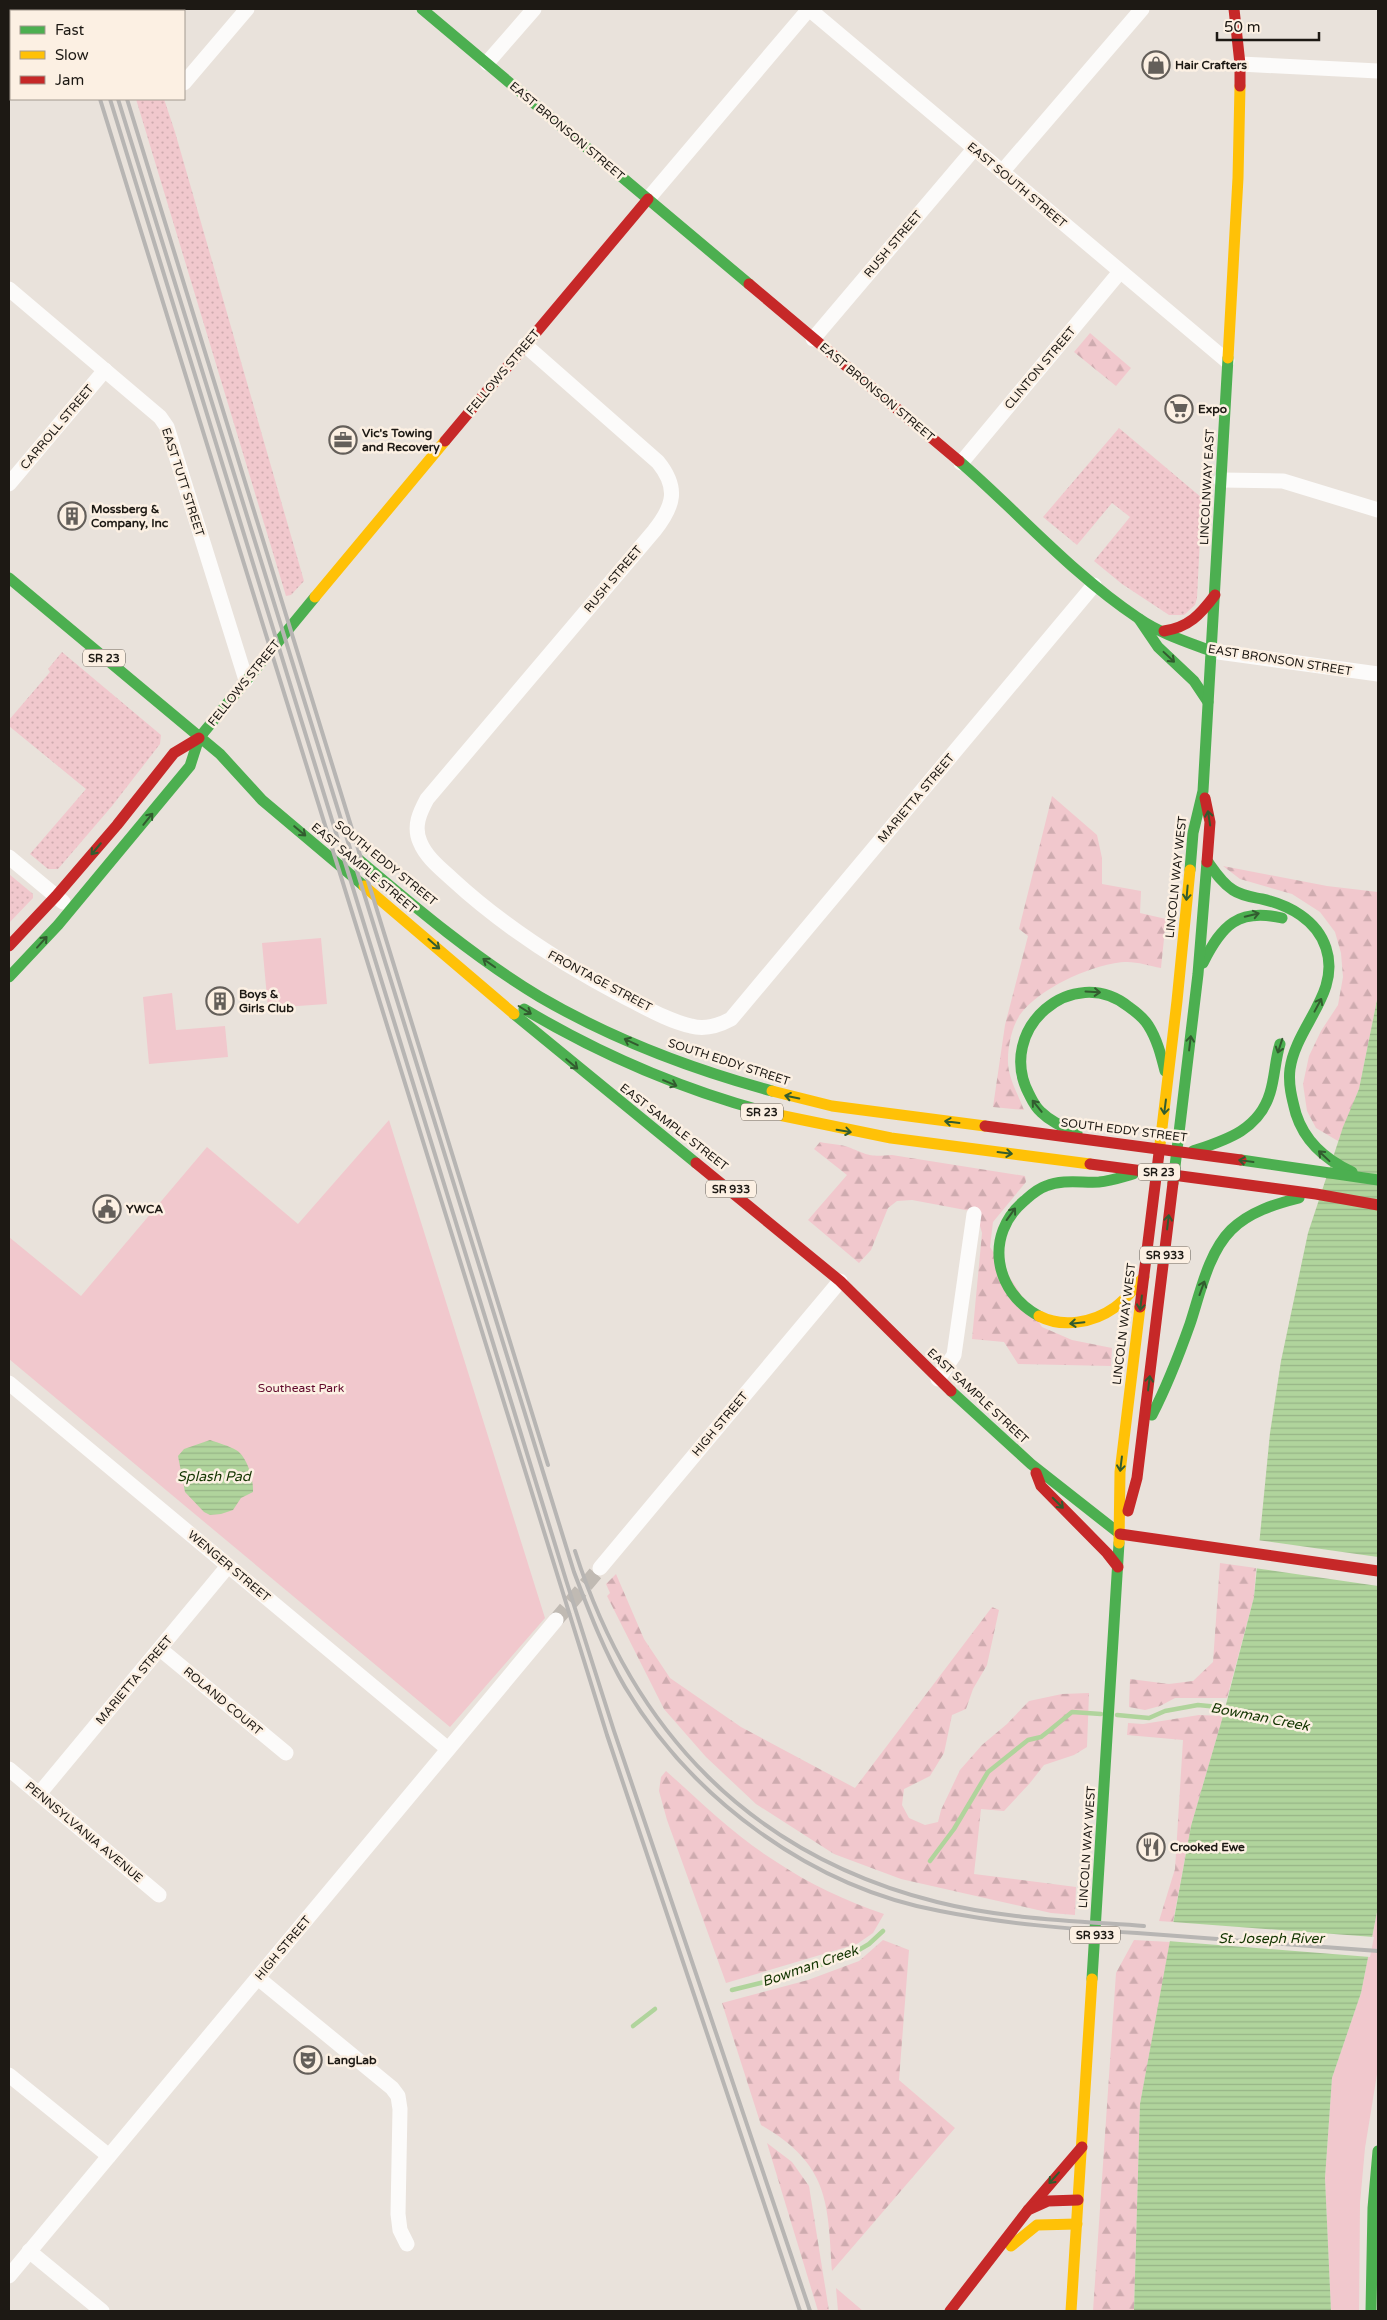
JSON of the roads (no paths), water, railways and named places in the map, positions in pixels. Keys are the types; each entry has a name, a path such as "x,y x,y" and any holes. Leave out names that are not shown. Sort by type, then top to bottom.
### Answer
{"main road":[{"name":"EAST BRONSON STREET","path":"422,9 961,463 1094,585 1139,619 1211,651"},
{"name":"LINCOLNWAY EAST","path":"1203,791 1226,361 1238,178 1240,64 1234,9"},
{"name":"FELLOWS STREET","path":"9,977 72,909 190,766 200,738 246,680 648,199"},
{"name":"EAST SAMPLE STREET","path":"9,578 220,754 262,800 456,963 550,1046 731,1189 840,1281 938,1379 1032,1464 1078,1503 1120,1534 1378,1571"},
{"path":"1164,631 1182,629 1190,625 1198,618 1215,594"},
{"path":"1139,619 1158,647 1194,681 1208,702"},
{"name":"FELLOWS STREET","path":"9,946 56,896 174,753 200,738"},
{"name":"SR 23","path":"220,754 257,778"},
{"name":"LINCOLN WAY WEST","path":"1120,1534 1137,1478 1198,974 1210,822 1203,791"},
{"name":"LINCOLN WAY WEST","path":"1072,2311 1120,1534 1120,1472 1168,1080 1193,833 1203,791"},
{"name":"SOUTH EDDY STREET","path":"352,854 464,945 540,996 588,1022 639,1046 737,1081 780,1094 832,1106 1188,1152 1373,1179"},
{"path":"1208,862 1219,879 1231,889 1245,896 1287,906 1303,916 1315,928 1326,948 1329,968 1326,988 1295,1048 1290,1067 1291,1099 1300,1125 1312,1145 1333,1164 1373,1179"},
{"name":"SR 933","path":"1198,974 1212,945 1223,928 1231,922 1255,913 1268,914 1284,919 1291,924"},
{"name":"SR 23","path":"456,963 532,1014 584,1044 687,1090 777,1116 827,1128 891,1138 1100,1164 1378,1204"},
{"path":"1092,1140 1052,1121 1035,1107 1025,1088 1021,1075 1020,1056 1022,1038 1038,1013 1051,1002 1080,992 1098,992 1114,996 1130,1006 1144,1019 1154,1034 1168,1080"},
{"path":"1188,1152 1237,1136 1250,1127 1261,1112 1270,1094 1279,1046 1285,1032"},
{"path":"1144,1276 1123,1300 1110,1310 1094,1319 1071,1324 1045,1320 1020,1306 1004,1283 999,1270 1000,1238 1003,1225 1016,1207 1036,1190 1046,1185 1065,1181 1096,1182 1147,1171"},
{"path":"1143,1430 1168,1380 1211,1264 1224,1240 1240,1222 1269,1205 1316,1194"},
{"path":"1032,1464 1041,1486 1118,1567"},
{"path":"950,2311 1028,2210 1082,2147"},
{"path":"1371,2311 1373,2208 1378,2151"},
{"path":"1028,2210 1048,2201 1078,2200"},
{"path":"981,2273 1037,2225 1077,2224"}],"street":[{"path":"185,82 247,9"},
{"path":"487,63 534,9"},
{"name":"EAST SOUTH STREET","path":"809,9 1226,361"},
{"name":"FELLOWS STREET","path":"648,199 809,9"},
{"path":"1002,172 1142,9"},
{"path":"1240,64 1378,71"},
{"name":"RUSH STREET","path":"813,339 974,149"},
{"name":"CLINTON STREET","path":"961,463 1120,273"},
{"name":"EAST TUTT STREET","path":"9,290 160,417 167,427 246,680"},
{"name":"RUSH STREET","path":"416,828 420,811 427,799 654,531 664,518 671,504 671,486 665,471 658,462 525,345"},
{"name":"CARROLL STREET","path":"9,484 105,370"},
{"path":"1221,480 1283,481 1378,510"},
{"name":"MARIETTA STREET","path":"738,1011 1094,585"},
{"name":"EAST BRONSON STREET","path":"1211,651 1378,674"},
{"name":"FRONTAGE STREET","path":"416,828 424,851 466,892 521,935 581,974 636,1003 690,1026 711,1027 720,1025 731,1019 738,1011"},
{"path":"9,857 72,909"},
{"path":"938,1379 954,1355 974,1214"},
{"name":"HIGH STREET","path":"600,1568 840,1281"},
{"name":"WENGER STREET","path":"9,1384 448,1749"},
{"name":"MARIETTA STREET","path":"39,1794 228,1566"},
{"name":"HIGH STREET","path":"9,2276 556,1620"},
{"name":"ROLAND COURT","path":"160,1649 286,1753"},
{"name":"PENNSYLVANIA AVENUE","path":"9,1769 158,1894"},
{"path":"258,1978 392,2088 398,2096 400,2109 398,2214 400,2230 407,2244"},
{"path":"9,2075 109,2156"},
{"path":"29,2251 102,2311"}],"water":[{"name":"St. Joseph River","path":"1378,995 1378,1907 1361,1993 1332,2078 1325,2178 1331,2311 1134,2311 1140,2104 1191,1826 1223,1716 1254,1597 1270,1433 1281,1361 1308,1233 1343,1127 1359,1089"},
{"name":"Splash Pad","path":"210,1440 230,1447 240,1453 251,1475 253,1492 241,1498 233,1510 210,1515 204,1512 185,1492 178,1456 184,1449"}],"waterway":[{"name":"Bowman Creek","path":"1117,1715 1149,1718 1165,1711 1198,1705 1229,1708"},
{"name":"Bowman Creek","path":"930,1861 954,1829 988,1772 1028,1740 1041,1737 1072,1712 1101,1714"},
{"name":"Bowman Creek","path":"732,1990 789,1976 852,1954 869,1944 883,1931"},
{"name":"Bowman Creek","path":"633,2026 655,2009"}],"tunnel":[{"path":"556,1620 600,1568"}],"railway":[{"path":"100,100 607,1735 800,2311"},
{"path":"110,100 566,1580 614,1731 810,2311"},
{"path":"118,100 574,1572 610,1659 625,1687 652,1728 684,1766 720,1801 759,1832 801,1859 846,1882 892,1899 964,1916 1038,1925 1378,1951"},
{"path":"127,100 548,1465"},
{"path":"575,1551 600,1616 630,1676 666,1729 708,1777 756,1818 810,1853 870,1881 937,1902 1014,1916 1144,1926"}],"place":[{"name":"Hair Crafters","path":"1156,65"},
{"name":"Expo","path":"1179,409"},
{"name":"Vic's Towing and Recovery","path":"343,440"},
{"name":"Mossberg & Company, Inc","path":"72,516"},
{"name":"Boys & Girls Club","path":"220,1001"},
{"name":"YWCA","path":"107,1209"},
{"name":"Crooked Ewe","path":"1151,1847"},
{"name":"LangLab","path":"308,2060"}],"park label":[{"name":"Southeast Park","path":"301,1388"}]}
